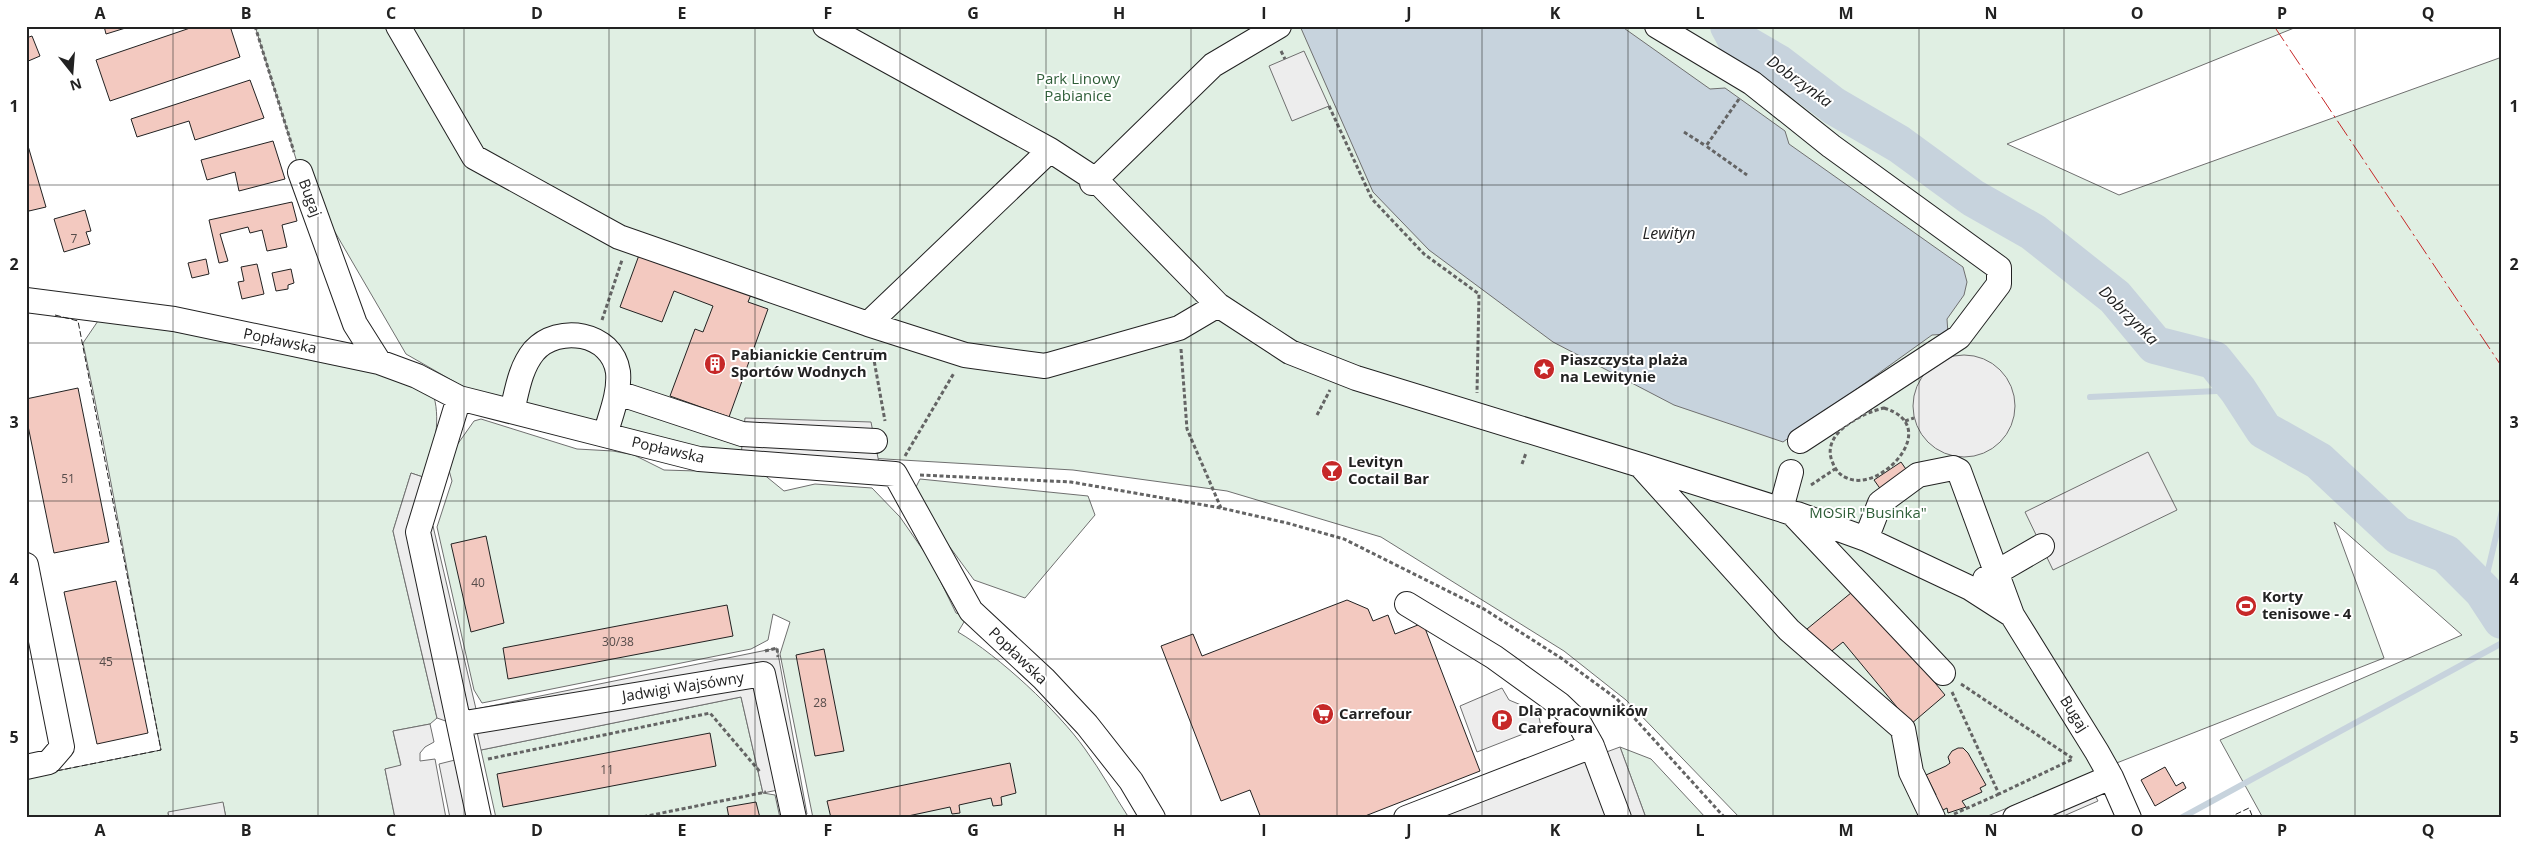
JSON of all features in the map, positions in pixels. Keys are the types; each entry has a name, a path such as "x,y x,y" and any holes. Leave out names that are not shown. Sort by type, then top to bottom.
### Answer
{"street":[{"path":"398,26 474,157 628,240 868,324 965,355 1045,366 1179,328 1218,305"},
{"path":"826,26 1050,150 1094,182 1218,305 1290,352 1340,372 1476,416 1786,511 1866,539 1970,588 2012,615"},
{"path":"1094,182 1213,64 1279,26"},
{"path":"1658,26 1752,83 1831,146 1998,268 1999,284 1959,337 1800,441"},
{"path":"868,324 1050,150"},
{"name":"Bugaj","path":"300,172 355,324 379,362"},
{"name":"Popławska","path":"26,300 174,319 379,362 417,376 459,398 699,459 895,474 971,611 1044,679 1087,725 1131,781 1153,818"},
{"path":"512,411 522,369 534,351 547,341 562,336 579,334 595,340 610,352 618,370 618,393 605,435"},
{"path":"618,393 742,434 881,434"},
{"path":"459,398 418,532 479,818"},
{"path":"1640,466 1789,630 1903,729 1911,772 1933,818"},
{"path":"1866,539 1880,502 1918,475 1953,468 1959,471 1998,572 2012,615"},
{"path":"1786,511 1791,472"},
{"path":"1786,511 1943,673"},
{"path":"1970,588 2042,546"},
{"path":"26,565 62,747 49,762 26,767"},
{"path":"1407,604 1494,657 1559,704 1579,723 1592,746 1620,818"},
{"name":"Bugaj","path":"2012,615 2111,777 2129,818"},
{"name":"Jadwigi Wajsówny","path":"459,724 763,674 782,789 794,818"},
{"path":"1406,818 1592,746"},
{"path":"2015,818 2111,777"}],"path":[{"name":"Bugaj","path":"255,26 300,172"},
{"path":"1706,146 1739,99"},
{"path":"1329,106 1372,199 1424,254 1479,294 1476,416"},
{"path":"1684,132 1746,175"},
{"path":"595,340 628,240"},
{"path":"868,324 881,434"},
{"path":"1179,328 1187,429 1221,508"},
{"path":"965,355 895,474 1071,482 1221,508 1287,523 1344,540 1484,608 1618,699 1725,818"},
{"path":"1317,415 1340,372"},
{"path":"1884,408 1896,412 1905,421 1910,434 1908,447 1900,457 1868,480 1856,482 1843,477 1835,469 1830,457 1830,444 1836,434 1852,422 1870,412 1884,408"},
{"path":"1905,421 1914,418"},
{"path":"760,652 777,648 778,658"},
{"path":"1943,673 1999,794"},
{"path":"1943,673 2073,758 1946,818"},
{"path":"481,761 710,713 782,789"},
{"path":"637,818 782,789"}],"green space":[{"name":"MOSiR \"Businka\"","path":"255,26 2299,26 2007,144 2119,195 2502,57 2502,818 2263,818 2220,740 2462,635 2334,522 2384,658 2109,766 1983,818 1740,818 1626,700 1564,651 1381,537 1227,491 1073,470 697,448 488,401 406,354 300,172"},
{"path":"100,318 370,367 434,397 437,417 433,448 426,478 411,473 393,531 437,718 430,724 393,731 401,766 385,769 395,818 226,818 223,803 168,813 169,818 26,818 26,777 161,750 104,444 83,343"},
{"path":"481,419 577,449 613,451 634,455 664,470 762,473 784,491 815,484 872,488 900,517 930,560 956,613 967,617 958,632 991,655 1027,685 1060,718 1091,757 1129,818 813,818 780,654 790,622 773,614 768,640 751,649 482,703 474,690 437,527 452,481 447,463 474,421"},
{"path":"920,479 1088,496 1095,515 1025,598 974,580 930,520 916,487"},
{"path":"741,697 763,793 775,795 780,818 496,818 481,750"},
{"path":"1620,747 1651,759 1706,818 1646,818"}],"shaded area":[{"path":"1304,51 1329,106 1292,121 1269,66"},
{"path":"1964,355 1984,359 2000,370 2011,386 2015,406 2011,426 2000,442 1984,453 1964,457 1944,453 1928,442 1917,426 1913,406 1917,386 1928,370 1944,359"},
{"path":"745,418 871,422 879,463 741,455"},
{"path":"2148,452 2177,510 2053,570 2025,512"},
{"path":"411,473 426,478 411,530 433,526 476,709 777,648 807,814 801,815 788,788 763,793 741,697 481,750 477,732 437,718 393,531"},
{"name":"Dla pracowników Carefoura","path":"1502,688 1509,700 1538,712 1541,727 1477,752 1460,706"},
{"path":"430,724 434,742 425,747 420,753 420,761 435,759 446,818 395,818 385,769 401,765 393,731"},
{"path":"1620,747 1646,818 1427,818"},
{"path":"455,760 467,818 450,818 439,764"},
{"path":"2090,786 2098,801 2059,818 2015,818"},
{"path":"223,802 226,818 169,818 168,812"}],"water":[{"name":"Lewityn","path":"1300,26 1621,26 1710,89 1725,88 1785,131 1789,144 1963,267 1967,282 1964,295 1947,319 1948,334 1932,335 1783,442 1674,405 1553,342 1429,250 1373,192"}],"building":[{"path":"104,26 132,26 106,34"},
{"path":"196,26 230,26 240,57 110,101 96,60"},
{"path":"32,36 40,56 26,62 26,38"},
{"path":"250,80 264,118 195,140 189,121 137,137 131,119"},
{"path":"26,139 46,207 29,211 26,202"},
{"path":"273,141 285,179 239,191 235,172 207,180 201,160"},
{"path":"292,202 297,221 282,225 287,247 267,251 262,230 250,233 248,227 220,234 228,261 219,263 209,220"},
{"path":"85,210 91,231 86,232 90,244 64,252 54,219"},
{"name":"Pabianickie Centrum Sportów Wodnych","path":"642,247 754,287 748,302 768,309 729,417 670,396 695,329 703,332 713,306 674,291 662,322 620,307"},
{"path":"206,259 209,274 192,278 188,263"},
{"path":"257,264 264,294 242,299 238,282 244,281 241,267"},
{"path":"291,269 294,283 288,285 288,289 276,291 272,273"},
{"path":"78,388 109,542 54,553 26,416 26,399"},
{"path":"1901,462 1910,475 1884,494 1874,480"},
{"path":"486,536 504,623 471,632 451,544"},
{"path":"116,581 148,733 97,744 64,592"},
{"path":"1857,588 1945,695 1911,724 1843,642 1828,654 1807,629"},
{"name":"Carrefour","path":"1347,600 1368,609 1373,621 1388,615 1395,634 1423,623 1480,771 1360,818 1261,818 1250,790 1221,801 1161,646 1193,634 1202,656"},
{"path":"727,605 733,636 508,679 503,648"},
{"path":"824,649 844,751 815,756 796,655"},
{"path":"710,733 716,766 503,807 497,774"},
{"path":"1963,748 1968,753 1986,785 1980,788 1982,792 1962,801 1966,807 1948,813 1947,808 1939,812 1931,797 1936,795 1926,775 1950,763 1948,757 1952,751"},
{"path":"1010,763 1016,793 1001,797 1002,805 993,806 991,798 959,805 960,813 952,814 950,807 908,816 909,818 831,818 827,801"},
{"path":"2165,767 2176,786 2183,782 2186,788 2155,806 2141,780"},
{"path":"756,802 760,818 729,818 727,807"}],"waterway":[{"name":"Dobrzynka","path":"1729,26 1736,39 1779,64 1834,106 1899,144 1973,198 2033,232 2115,297 2155,345 2214,360 2238,390 2264,430 2319,461 2398,535 2446,554 2483,591 2502,620"},
{"path":"2090,397 2238,390"},
{"path":"2483,591 2502,511"},
{"path":"2181,818 2502,643"}],"fence":[{"path":"55,315 78,321 161,750 56,771"},
{"path":"2228,818 2249,808 2253,818"}],"power":[{"path":"2274,26 2502,367"}],"place":[{"name":"Pabianickie Centrum Sportów Wodnych","path":"715,364"},
{"name":"Piaszczysta plaża na Lewitynie","path":"1544,369"},
{"name":"Levityn Coctail Bar","path":"1332,471"},
{"name":"Korty tenisowe - 4","path":"2246,606"},
{"name":"Carrefour","path":"1323,714"},
{"name":"Dla pracowników Carefoura","path":"1502,720"}],"park label":[{"name":"Park Linowy Pabianice","path":"1078,88"}]}
